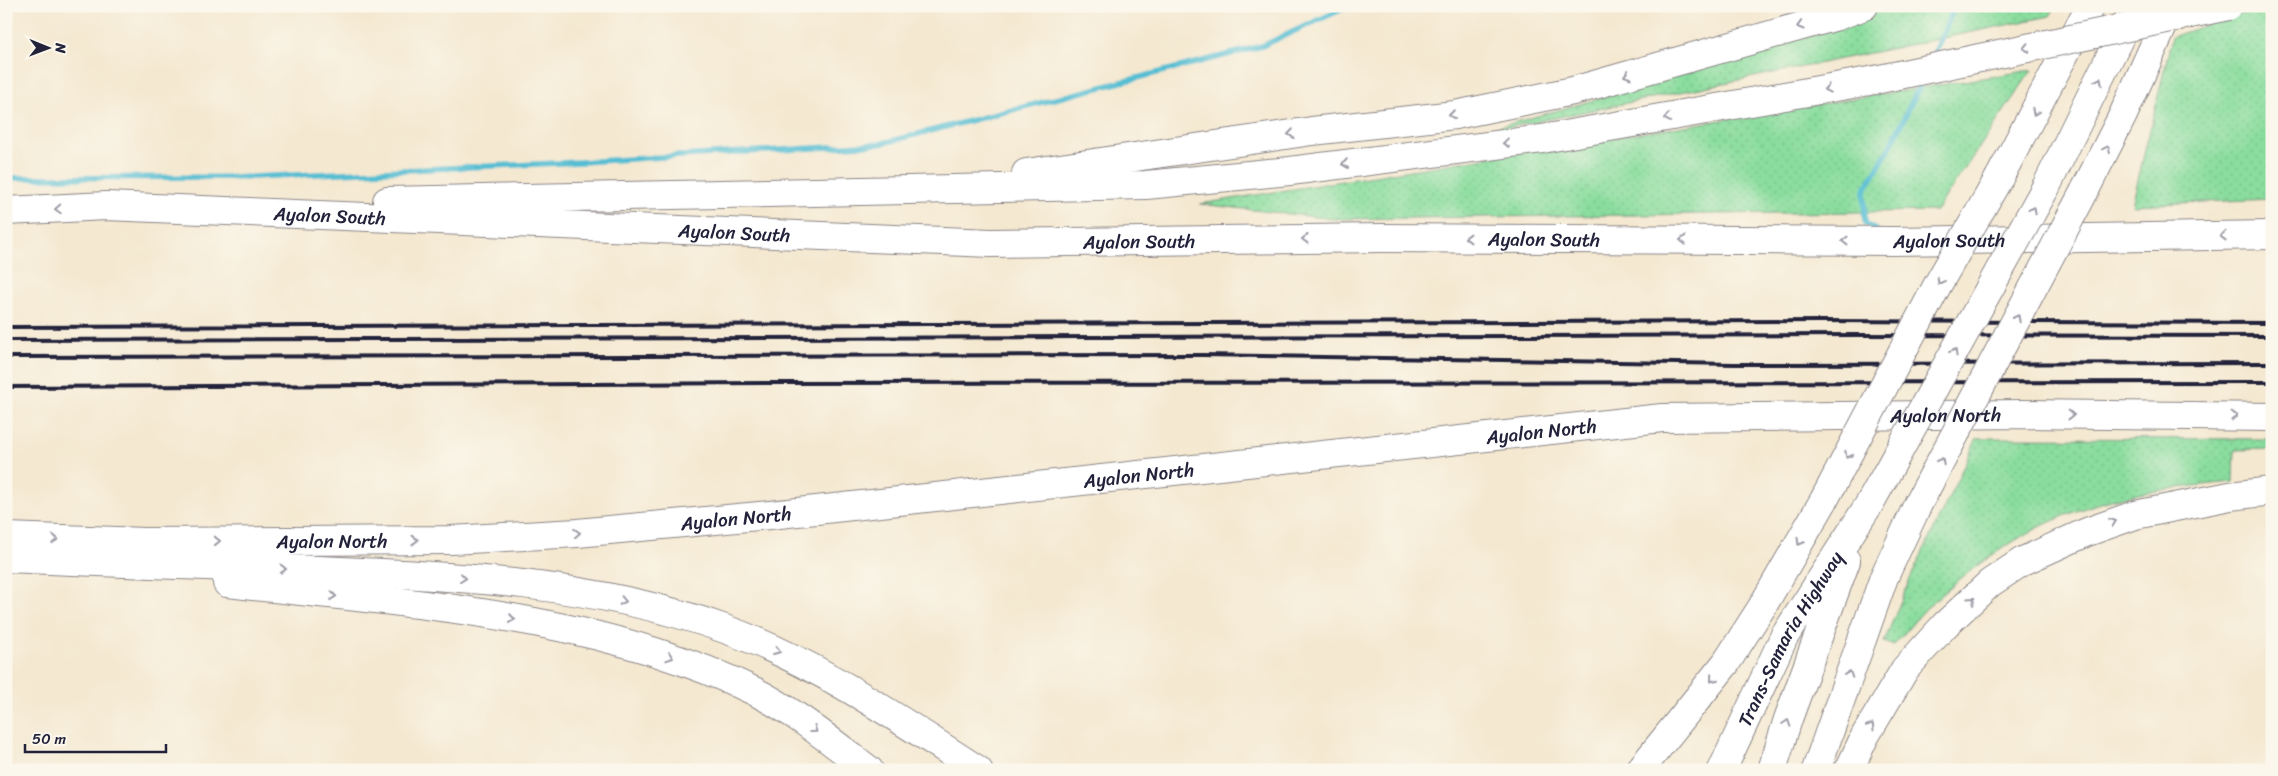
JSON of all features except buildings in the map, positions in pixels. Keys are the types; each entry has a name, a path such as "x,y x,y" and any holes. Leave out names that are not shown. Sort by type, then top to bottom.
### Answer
{"highway":[{"path":"907,191 1312,131 1455,115 1573,90 1837,16 1864,6"},
{"path":"1640,770 1726,662 1762,607 1824,500 1938,284 1999,178 2090,6"},
{"name":"Trans-Samaria Highway","path":"1722,770 1784,637 1867,508 2046,187 2135,6"},
{"path":"1816,770 1884,577 1918,504 2084,192 2123,115 2172,6"},
{"path":"106,206 1146,185 1290,171 1542,139 1874,80 2228,6"},
{"name":"Ayalon South","path":"6,211 106,206 991,243 1382,238 1894,241 2272,235"},
{"name":"Ayalon North","path":"6,537 145,542 441,540 577,533 780,514 1662,418 2022,414 2272,417"},
{"path":"1849,770 1865,736 1904,669 1945,625 1984,589 2023,561 2087,532 2135,515 2221,498 2272,491"},
{"path":"1772,770 1788,719 1867,508"},
{"path":"6,558 418,605 531,622 587,633 654,651 700,668 755,692 808,725 869,770"},
{"path":"6,558 442,575 583,592 646,606 725,629 792,657 854,691 978,770"}],"green space":[{"path":"1892,6 2056,6 2050,16 1462,137 1732,59"},
{"path":"2272,6 2272,199 2132,205 2172,37 2223,19"},
{"path":"2032,70 1936,211 1334,219 1200,204"},
{"path":"1977,438 2272,439 2272,449 2235,450 2234,482 2174,488 2115,499 2077,511 2038,528 1984,561 1951,586 1924,610 1894,645 1884,642 1910,579"}],"waterway":[{"path":"6,178 252,177 581,162 879,144 1262,46 1349,6"},
{"path":"1932,59 1955,6"},
{"path":"1877,231 1865,223 1864,191 1889,149 1923,79"}],"railway":[{"path":"6,327 1820,321 2272,323"},
{"path":"6,340 1862,335 2272,336"},
{"path":"6,357 1203,355 1734,364 2272,363"},
{"path":"6,387 766,383 2272,382"}]}
